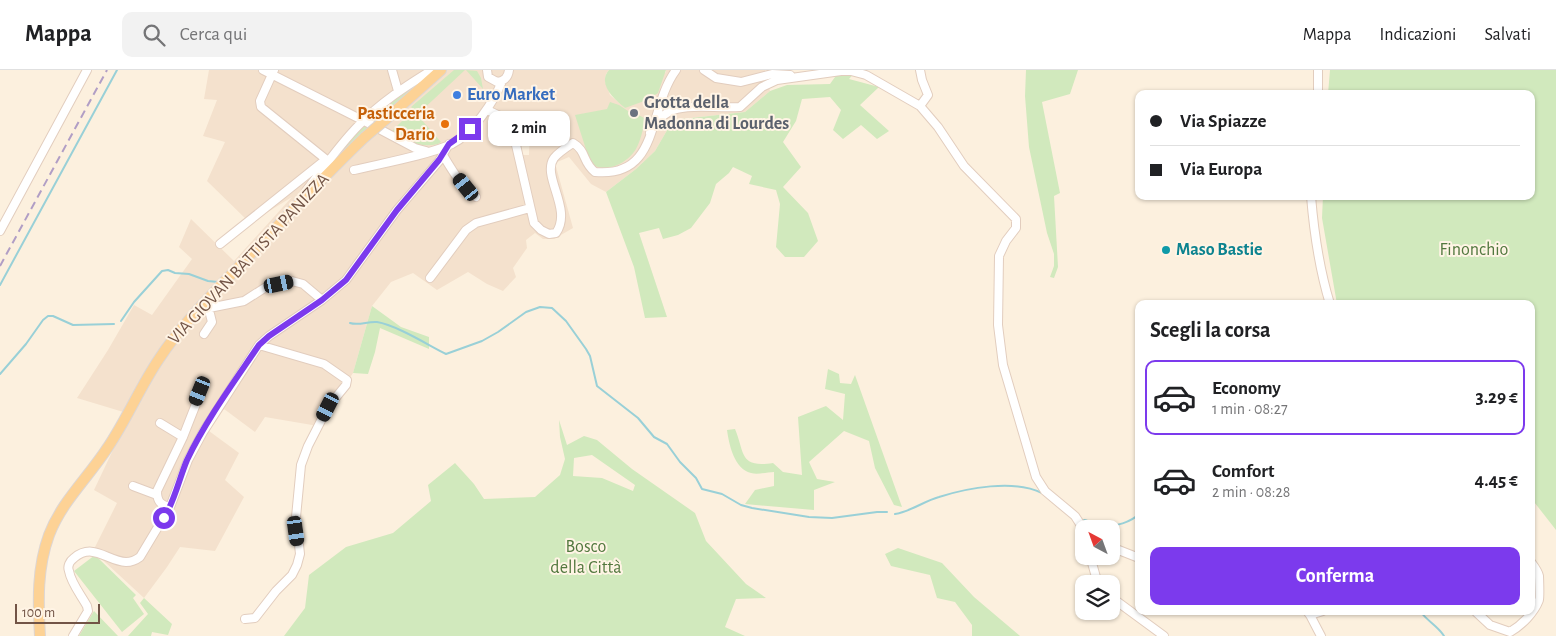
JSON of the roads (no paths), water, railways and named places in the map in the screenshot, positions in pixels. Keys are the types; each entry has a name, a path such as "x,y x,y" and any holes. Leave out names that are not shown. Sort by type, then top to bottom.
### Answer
{"main road":[{"name":"VIA GIOVAN BATTISTA PANIZZA","path":"40,636 38,579 53,527 70,496 108,448 152,370 171,342 216,291 366,137 383,125 441,70"}],"street":[{"path":"0,231 87,70"},
{"path":"264,70 273,72 372,125"},
{"path":"392,70 398,92"},
{"path":"220,244 325,159 364,121 398,92 432,70"},
{"path":"354,170 428,152 449,144 470,129 487,110 509,70"},
{"path":"487,110 500,116 515,132 516,145 534,223 541,230 549,234 556,233 562,225 562,215 551,166 555,157 573,143 582,149 588,166 594,172 617,172 629,166 641,155 647,145 662,93 676,70"},
{"path":"704,70 716,78 741,82 772,74 800,78"},
{"path":"920,70 928,95 920,106"},
{"path":"1318,70 1318,90"},
{"path":"486,71 491,80 492,101"},
{"path":"650,133 654,125 664,114 676,108 740,107 762,87 777,80 841,71 851,71 866,75 920,106 938,127 964,166 1016,219 1016,228 1006,241 999,256 998,325 1003,365 1036,476 1041,485 1078,520"},
{"path":"273,72 260,101 261,107 325,159"},
{"path":"491,80 502,81"},
{"path":"383,125 415,148 428,152"},
{"path":"74,636 88,611 69,573 69,565 72,560 82,554 95,552 126,562 137,559 143,554 170,507 191,453 259,345 269,336 322,300 346,280 397,210 443,155 449,144"},
{"path":"443,155 470,194 476,197"},
{"path":"280,224 325,159"},
{"path":"1311,200 1313,227 1321,276 1329,300"},
{"path":"430,278 466,230 476,223 530,208"},
{"name":"VIA GIOVAN BATTISTA PANIZZA","path":"204,334 212,322 210,311 244,301 266,287 292,281 303,284 322,300"},
{"path":"245,619 255,618 276,591 292,575 297,565 300,554 296,517 302,465 308,446 328,407 346,385 347,380 324,364 259,345"},
{"path":"170,507 162,505 156,498 157,491 183,437 203,386"},
{"path":"160,423 183,437"},
{"path":"133,486 157,495"},
{"path":"1120,551 1135,556"},
{"path":"1535,568 1539,575 1538,586 1540,594 1535,606"},
{"path":"1120,604 1135,615"},
{"path":"1135,615 1164,636"},
{"path":"1309,615 1321,636"},
{"path":"1479,615 1490,625 1510,632 1521,626 1529,615"}],"waterway":[{"path":"0,285 117,70"},
{"path":"121,321 134,302 162,271 168,270 175,273 189,274 208,281 218,282"},
{"path":"350,323 377,322 385,324 446,354 482,341 526,312 540,307 552,308 566,321 586,349 590,356 597,386 638,418 654,437 667,444 680,462 696,478 702,489 722,494 741,505 752,508 809,517 832,518 887,512"},
{"path":"0,374 48,316 53,316 73,325 114,324"},
{"path":"895,514 939,497 977,488 1018,486 1042,493"},
{"path":"1120,524 1135,518"},
{"path":"1423,615 1444,636"}],"railway":[{"path":"0,266 107,70"}],"place":[{"name":"Euro Market","path":"457,95"},
{"name":"Grotta della Madonna di Lourdes","path":"634,113"},
{"name":"Pasticceria Dario","path":"445,124"},
{"name":"Maso Bastie","path":"1166,250"}],"park label":[{"name":"Finonchio","path":"1474,250"},
{"name":"Bosco della Città","path":"586,557"}]}
